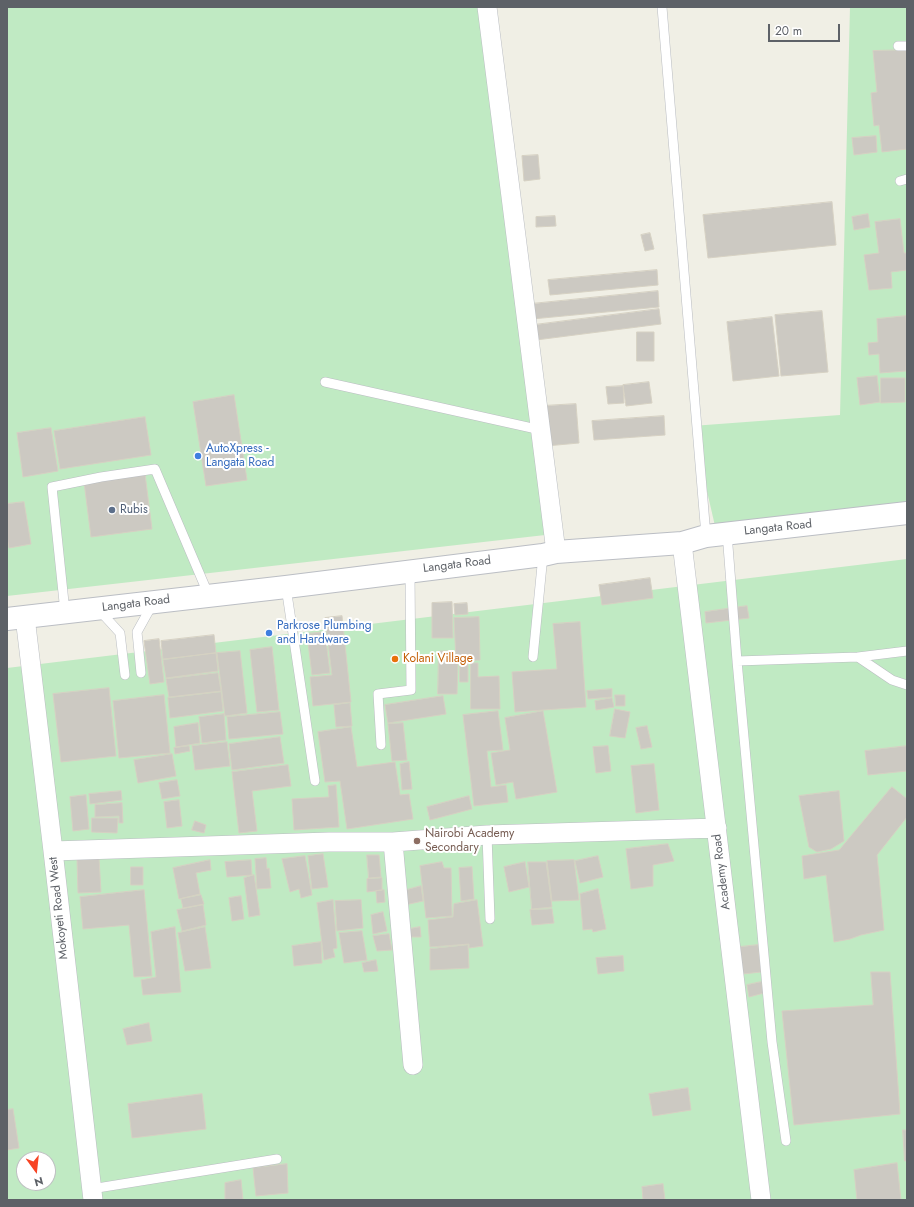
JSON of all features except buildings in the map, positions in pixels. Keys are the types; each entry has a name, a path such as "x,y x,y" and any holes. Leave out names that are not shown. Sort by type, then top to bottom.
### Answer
{"main road":[{"name":"Langata Road","path":"16,618 286,587 550,554 682,544 706,536 727,533 907,513"}],"street":[{"path":"487,7 541,430 550,554"},
{"name":"Academy Road","path":"682,544 761,1200"},
{"name":"Mokoyeti Road West","path":"16,618 53,851 92,1195"},
{"path":"53,851 329,842 393,842 487,835 717,828"},
{"path":"393,842 413,1065"}],"lane":[{"path":"662,7 706,536"},
{"path":"326,382 541,430"},
{"path":"66,612 52,487 101,477 155,469 208,596"},
{"path":"727,533 737,661 772,1042 786,1141"},
{"path":"533,657 550,554"},
{"path":"381,745 378,694 411,690 410,571"},
{"path":"286,587 315,781"},
{"path":"141,672 137,632 154,602"},
{"path":"98,609 120,633 125,675"},
{"path":"737,661 858,657 907,651"},
{"path":"858,657 892,680 907,685"},
{"path":"487,835 490,920"},
{"path":"92,1195 277,1159"}],"green space":[{"path":"7,7 487,7 554,534 7,596"},
{"path":"850,7 907,7 907,511 718,539 692,426 840,415"},
{"path":"907,559 907,1200 7,1200 7,668"}],"place":[{"name":"AutoXpress - Langata Road","path":"198,456"},
{"name":"Rubis","path":"112,510"},
{"name":"Parkrose Plumbing and Hardware","path":"269,633"},
{"name":"Kolani Village","path":"395,659"},
{"name":"Nairobi Academy Secondary","path":"417,841"}]}
